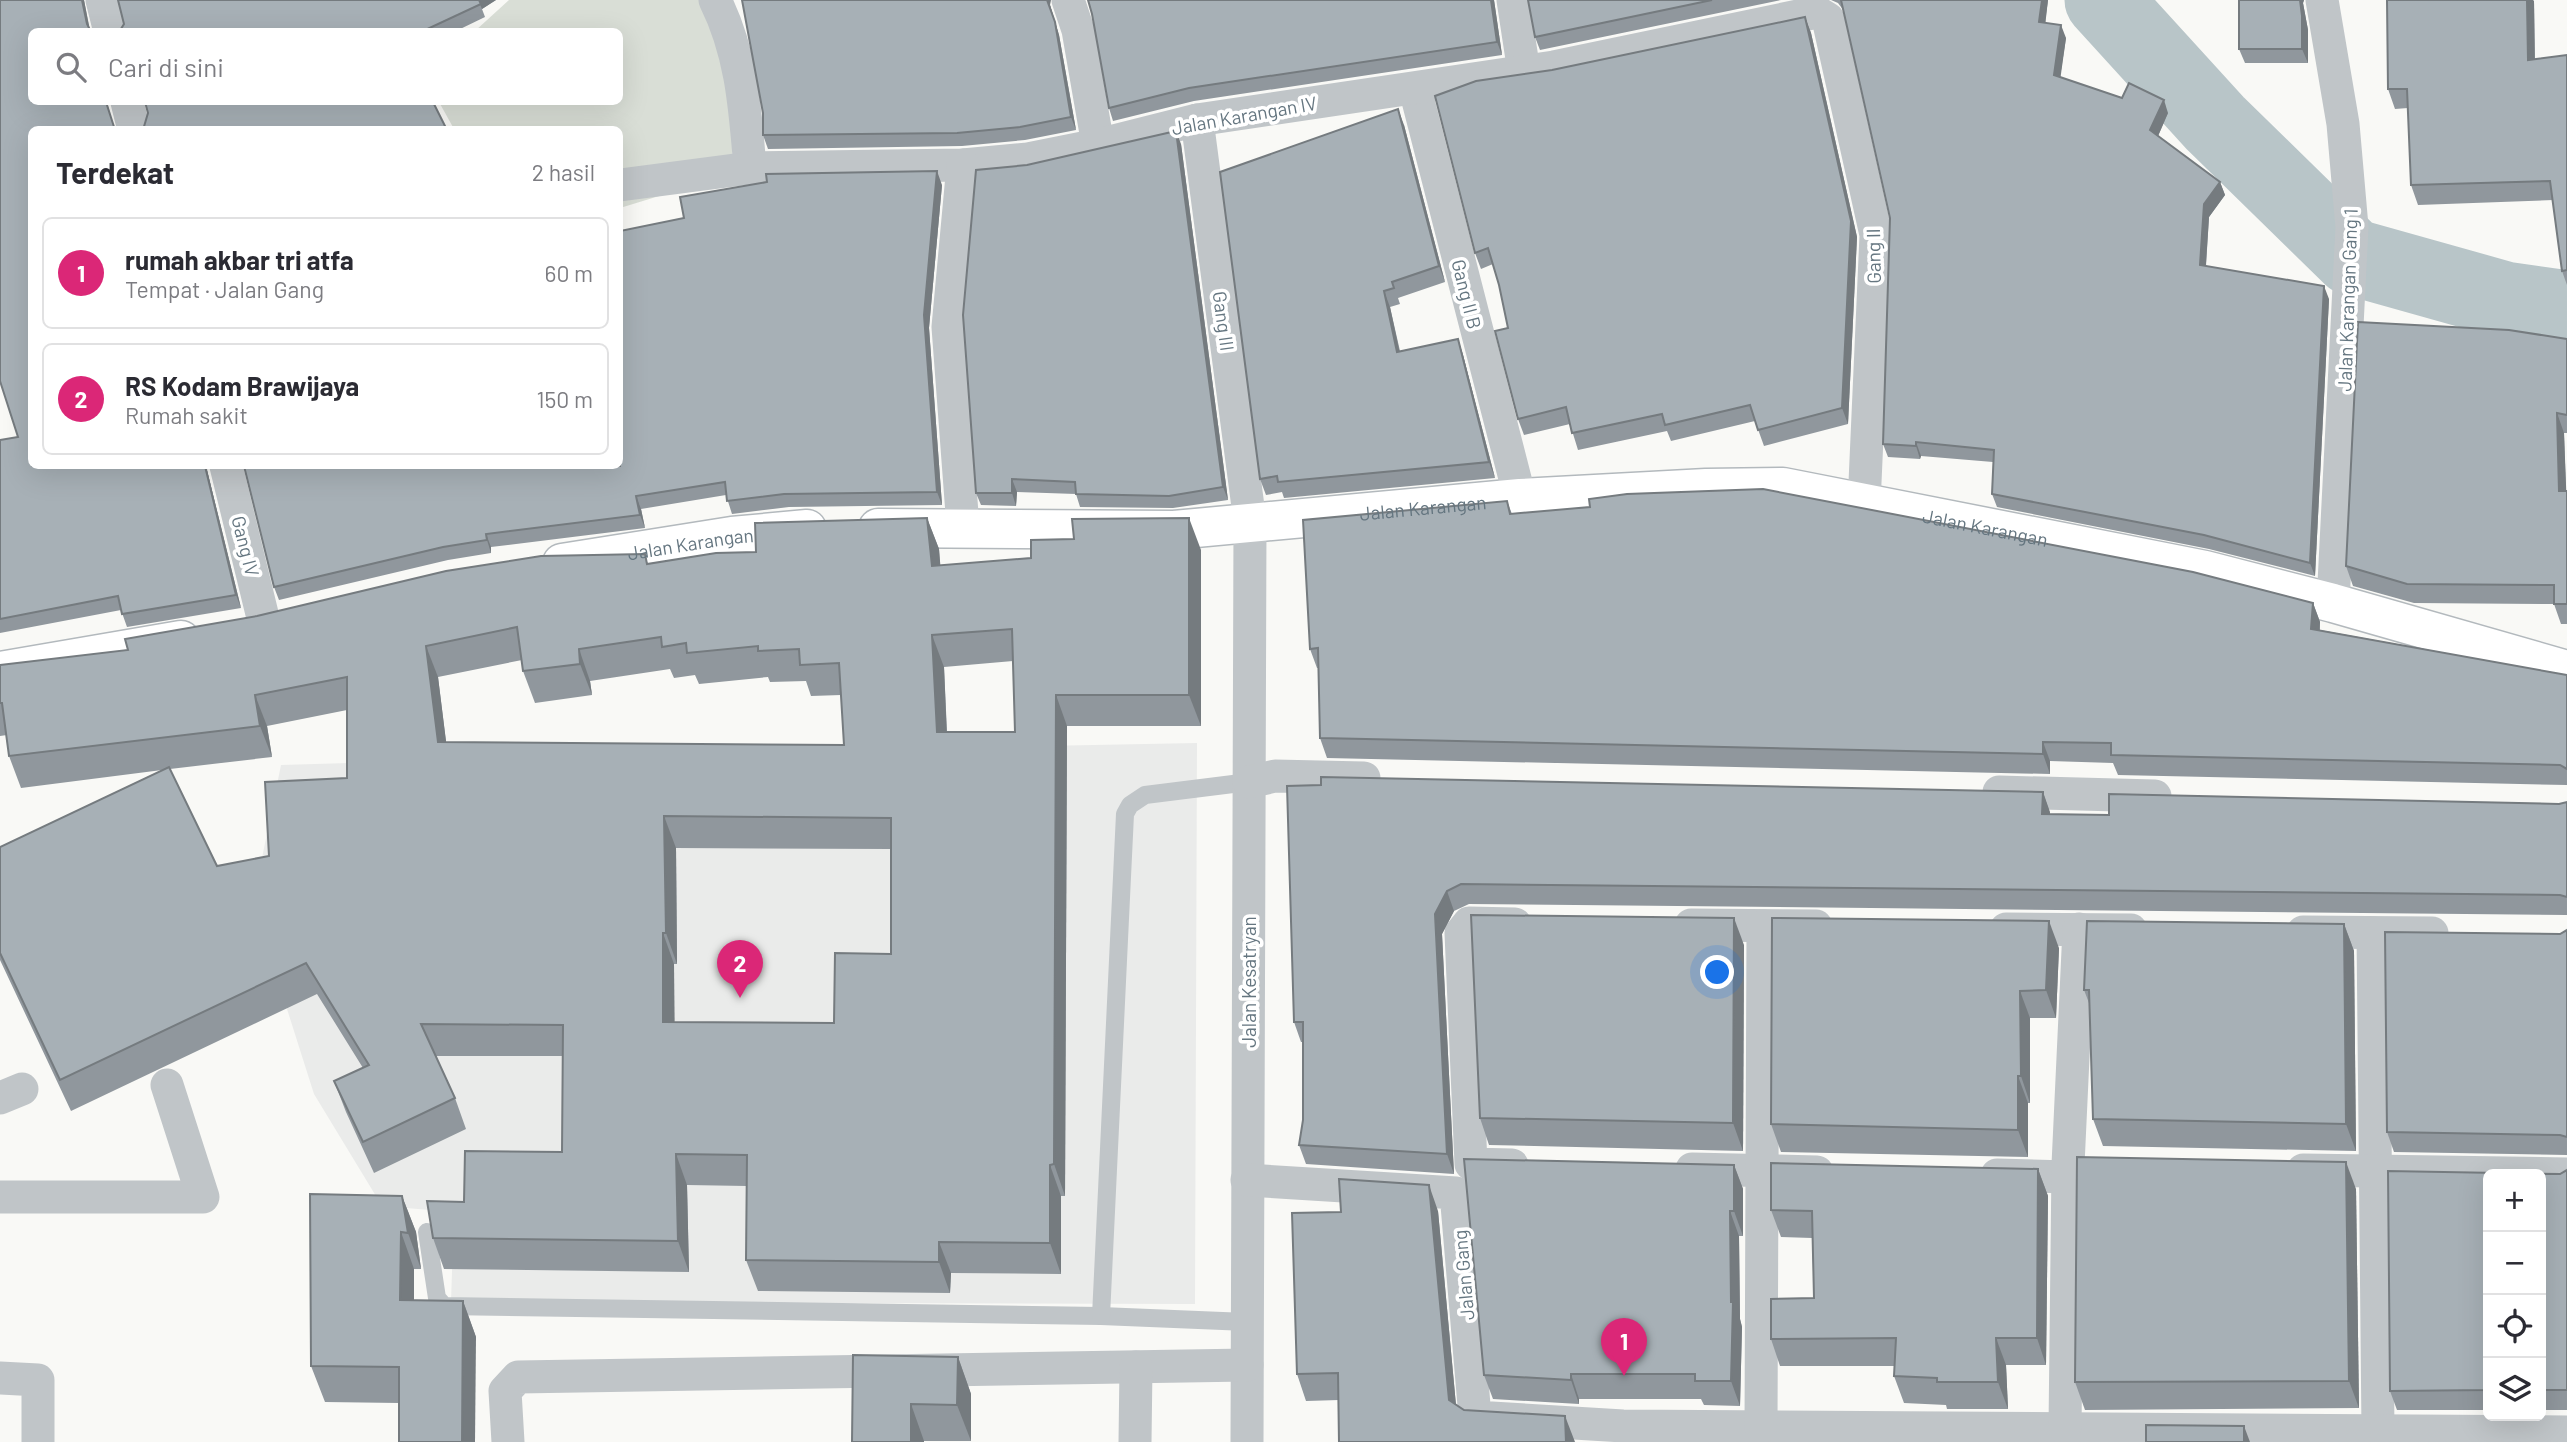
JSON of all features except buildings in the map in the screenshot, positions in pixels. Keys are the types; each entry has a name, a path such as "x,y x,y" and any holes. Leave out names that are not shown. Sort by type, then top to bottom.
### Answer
{"street":[{"path":"102,0 109,28"},
{"path":"715,0 729,26 739,61 750,168"},
{"path":"1068,0 1078,30 1098,145"},
{"path":"1513,0 1524,72"},
{"name":"Jalan Karangan Gang 1","path":"2322,0 2343,124 2351,227 2333,603"},
{"name":"Jalan Karangan IV","path":"623,185 750,168 963,165 1028,159 1197,120 1524,72 1820,8"},
{"name":"Gang II","path":"1820,8 1828,19 1876,236 1864,505"},
{"name":"Gang II B","path":"1415,89 1520,498"},
{"path":"128,105 133,126"},
{"name":"Gang III","path":"1197,120 1250,522"},
{"path":"962,527 948,327 963,165"},
{"name":"Gang IV","path":"227,469 265,626"},
{"name":"Jalan Karangan","path":"530,568 789,529 962,527 1174,530 1520,498 1706,488 1783,487 2205,570 2333,603 2567,670"},
{"name":"Jalan Kesatryan","path":"1247,1442 1250,522"},
{"path":"0,671 265,626 306,616"},
{"path":"1249,782 1275,776 1399,779"},
{"path":"1963,792 2182,796"},
{"path":"1539,1166 1471,1164 1461,933 1469,923 1548,924"},
{"path":"1667,925 1845,927"},
{"path":"1761,1427 1763,926"},
{"path":"1982,928 2158,930"},
{"path":"2079,929 2078,1169 2086,1433"},
{"path":"2277,932 2456,933"},
{"path":"2373,933 2378,1431"},
{"path":"0,1197 203,1197 167,1085"},
{"path":"1660,1168 1841,1172"},
{"path":"1965,1175 2078,1169"},
{"path":"2278,1169 2567,1174"},
{"name":"Jalan Gang","path":"1247,1180 1456,1193 1475,1417 1621,1434"},
{"path":"508,1442 505,1391 518,1377 1247,1366"},
{"path":"1135,1442 1136,1367"},
{"path":"0,1378 38,1380 38,1442"},
{"path":"1621,1434 1761,1427 2086,1433 2567,1432"}],"lane":[{"path":"1101,1315 1125,814 1130,805 1145,795 1249,782"},
{"path":"427,1232 438,1298 444,1306 1101,1315 1247,1322"}],"shaded area":[{"path":"509,0 707,0 735,108 731,174 623,207 623,126 452,126 441,105 623,105 623,28 478,28"},
{"path":"1197,743 1195,1304 451,1302 454,1212 382,1206 314,1094 253,902 281,765 722,752"}],"waterway":[{"path":"2103,0 2215,123 2352,257 2505,300 2567,309"}],"place":[{"name":"RS Kodam Brawijaya","path":"740,998"},
{"name":"rumah akbar tri atfa","path":"1624,1376"}]}
